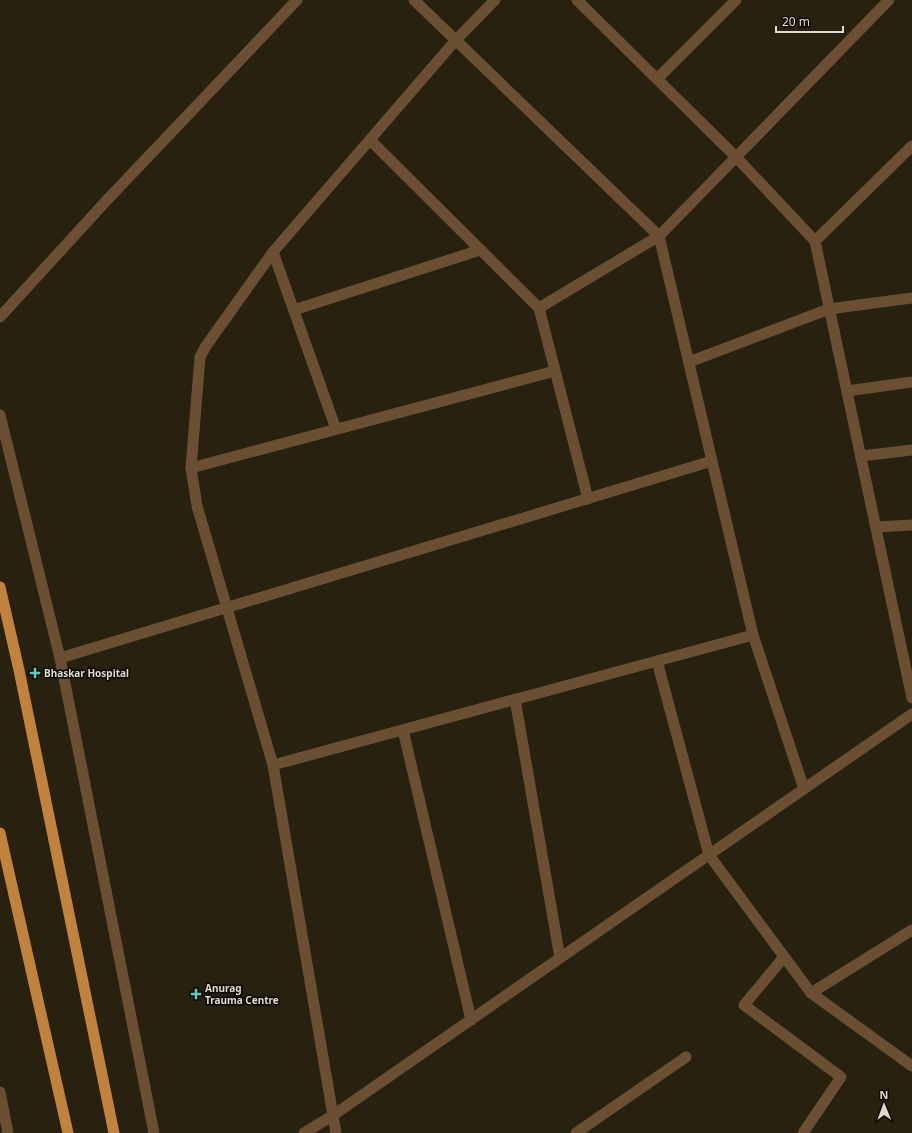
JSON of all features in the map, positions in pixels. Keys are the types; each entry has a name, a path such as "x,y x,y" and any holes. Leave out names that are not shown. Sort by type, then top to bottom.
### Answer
{"highway":[{"path":"0,587 19,670 114,1133"},
{"path":"0,833 68,1133"}],"street":[{"path":"0,317 107,200 297,0"},
{"path":"414,0 659,236 753,635 804,789"},
{"path":"336,1133 272,765 197,506 191,468 200,357 206,346 273,252 455,41 495,0"},
{"path":"577,0 736,157 815,241 912,698"},
{"path":"539,308 659,236 889,0"},
{"path":"657,78 734,1"},
{"path":"370,140 539,308 588,499"},
{"path":"815,241 912,146"},
{"path":"294,310 480,250"},
{"path":"273,252 336,429"},
{"path":"689,362 830,309 912,298"},
{"path":"191,468 555,371"},
{"path":"847,391 912,382"},
{"path":"0,415 60,658 154,1133"},
{"path":"861,456 912,450"},
{"path":"60,658 712,461"},
{"path":"876,527 912,525"},
{"path":"272,765 753,635"},
{"path":"656,661 709,855 811,993 912,1066"},
{"path":"515,699 560,958"},
{"path":"304,1133 332,1116 912,714"},
{"path":"403,730 471,1020"},
{"path":"811,993 912,930"},
{"path":"784,957 744,1005 841,1077 803,1133"},
{"path":"576,1133 686,1057"},
{"path":"0,1092 8,1133"}],"place":[{"name":"Bhaskar Hospital","path":"35,673"},
{"name":"Anurag Trauma Centre","path":"196,994"}]}
